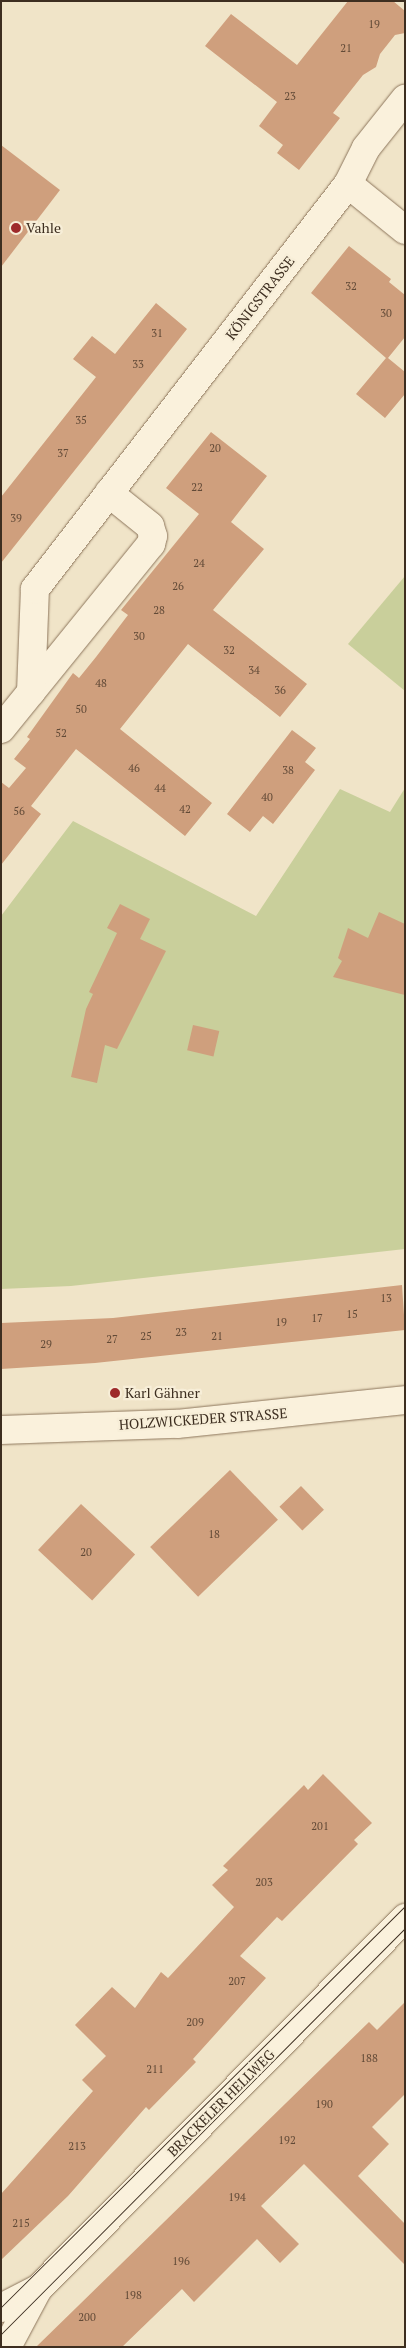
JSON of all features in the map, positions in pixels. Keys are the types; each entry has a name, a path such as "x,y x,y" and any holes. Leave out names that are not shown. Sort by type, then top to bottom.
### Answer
{"street":[{"name":"KÖNIGSTRASSE","path":"31,692 35,589 348,184 366,148 405,99"},
{"path":"348,184 405,230"},
{"path":"1,729 151,544 153,536 150,526 109,493"},
{"name":"HOLZWICKEDER STRASSE","path":"1,1430 177,1424 404,1400"},
{"name":"BRACKELER HELLWEG","path":"7,2347 38,2289 405,1918"},
{"name":"BRACKELER HELLWEG","path":"1,2308 38,2289"}],"green space":[{"path":"405,576 405,691 348,644"},
{"path":"405,788 405,1249 71,1286 1,1289 1,916 73,821 256,916 340,789 390,812"}],"building":[{"path":"348,1 393,1 405,11 405,33 395,35 380,54 376,67 363,75 333,113 340,118 299,170 277,153 283,145 259,126 277,102 205,46 231,14 297,65"},
{"name":"Vahle","path":"1,145 60,190 1,267"},
{"path":"349,246 391,279 389,282 405,295 405,337 388,358 405,372 405,394 385,418 356,394 386,358 311,293"},
{"path":"156,303 187,329 1,563 1,497 96,377 73,359 92,336 115,354"},
{"path":"211,432 267,476 231,522 264,549 213,610 307,684 280,717 188,644 120,729 212,803 185,836 76,749 31,806 41,814 1,865 1,782 9,788 26,768 14,759 30,739 27,737 73,673 79,678 96,657 128,615 121,610 199,514 166,488"},
{"path":"292,730 316,748 305,762 315,770 273,824 263,816 250,832 227,814"},
{"path":"120,904 150,919 140,939 166,951 117,1049 105,1045 97,1083 71,1077 86,1009 93,994 89,992 117,933 107,928"},
{"path":"379,912 405,924 405,995 333,977 342,961 338,958 348,928 368,938"},
{"path":"193,1025 219,1031 213,1056 187,1050"},
{"path":"402,1285 405,1330 95,1363 1,1369 1,1323 113,1318"},
{"path":"230,1470 278,1520 198,1597 150,1547"},
{"path":"301,1486 324,1510 302,1531 279,1507"},
{"path":"81,1504 135,1554 92,1601 38,1550"},
{"path":"323,1774 372,1823 354,1840 358,1844 282,1921 277,1917 240,1956 266,1978 193,2059 196,2062 149,2110 146,2107 68,2196 1,2260 1,2194 93,2091 82,2080 106,2056 75,2025 112,1987 135,2008 161,1972 168,1978 234,1907 212,1885 228,1870 223,1866 304,1785 308,1790"},
{"path":"405,2002 405,2094 372,2127 389,2144 358,2176 405,2224 405,2265 304,2164 261,2206 299,2244 280,2263 257,2239 194,2302 182,2289 122,2347 36,2347 369,2022 377,2030"}],"tram line":[{"path":"1,2307 405,1906"},
{"path":"1,2334 405,1928"}],"place":[{"name":"Vahle","path":"16,228"},
{"name":"Karl Gähner","path":"115,1393"}]}
